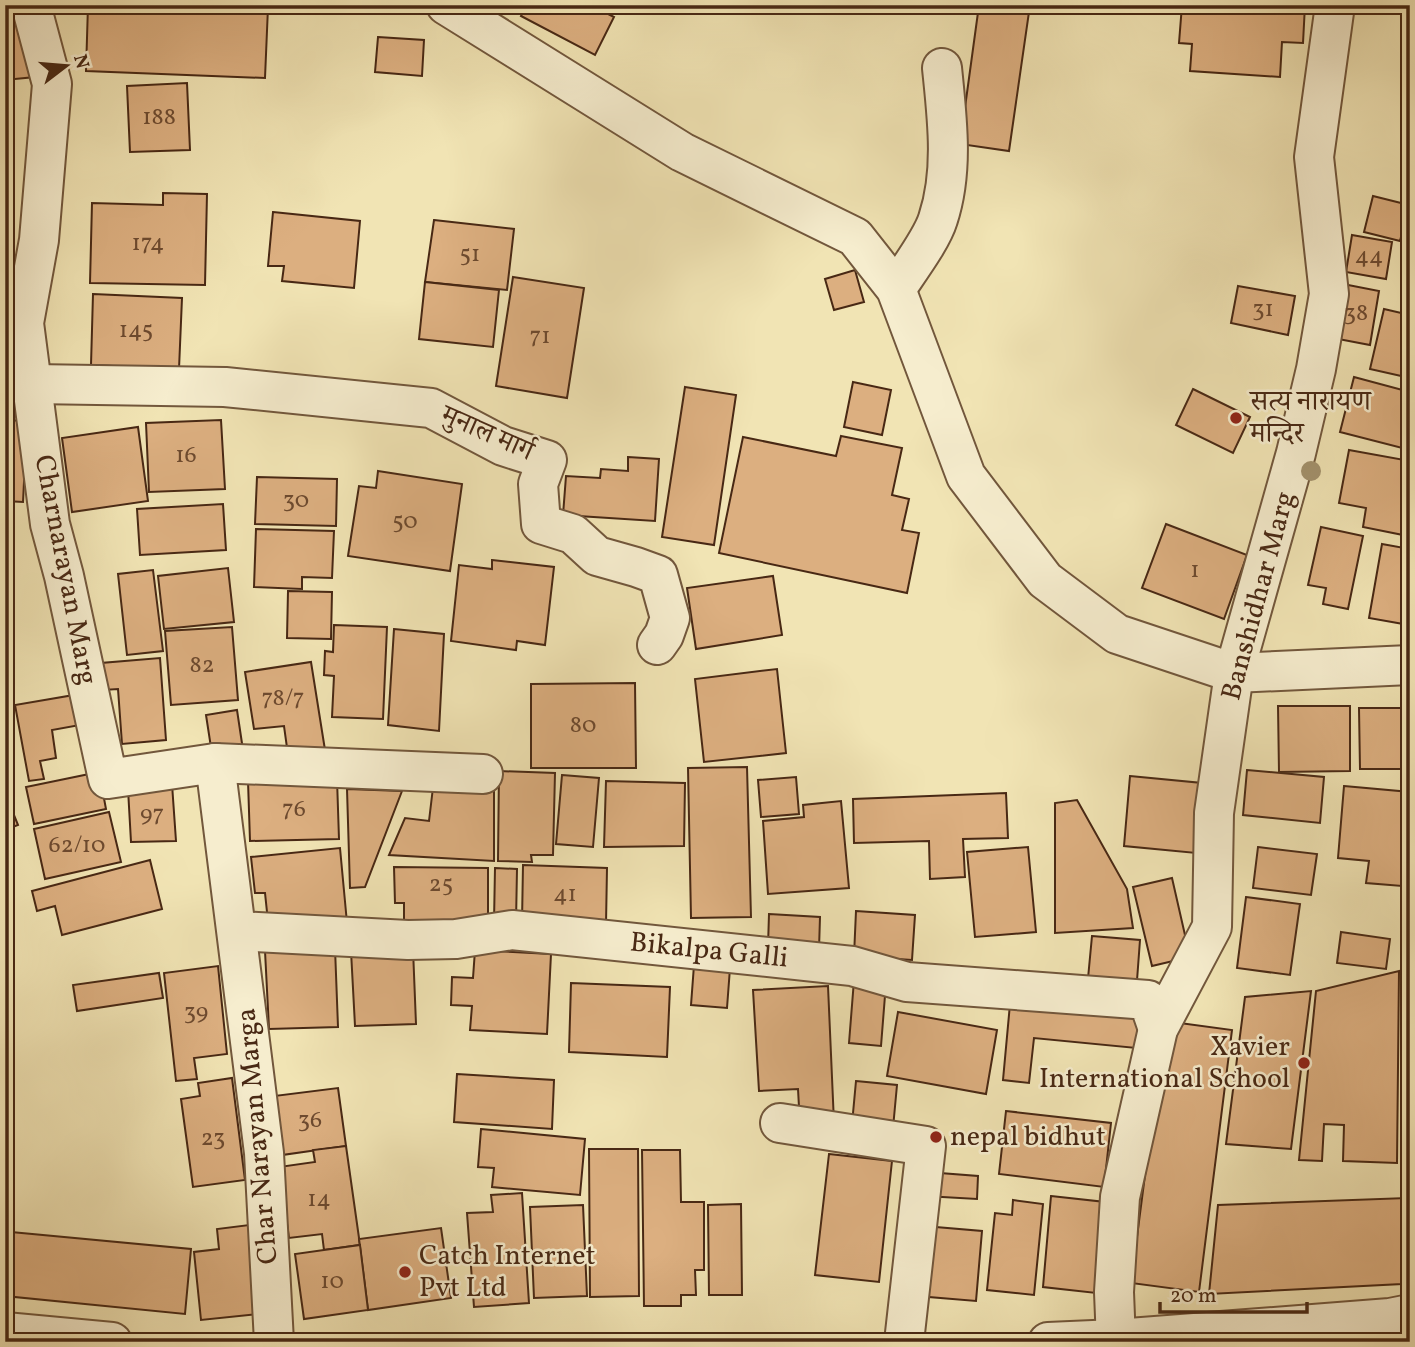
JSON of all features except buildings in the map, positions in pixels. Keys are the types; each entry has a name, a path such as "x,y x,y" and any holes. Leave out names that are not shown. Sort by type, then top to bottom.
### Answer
{"street":[{"name":"Charnarayan Marg","path":"30,5 52,84 39,240 24,323 50,524 64,576 108,779 215,763 484,774"},
{"path":"446,5 682,152 855,237 896,289 966,476 1045,580 1116,634 1234,673 1410,665"},
{"name":"Banshidhar Marg","path":"1116,1340 1114,1292 1120,1197 1158,1029 1212,926 1214,813 1234,673 1296,453 1316,369 1329,294 1314,157 1335,5"},
{"path":"896,289 938,221 946,183 948,129 942,68"},
{"name":"मुनाल मार्ग","path":"33,384 225,387 431,408 503,446 547,460 538,484 541,524 573,534 597,556 657,575 670,618 657,645"},
{"path":"215,763 237,931"},
{"name":"Bikalpa Galli","path":"237,931 408,940 456,939 512,930 839,965 907,982 1148,1000 1158,1029"},
{"name":"Char Narayan Marga","path":"237,931 264,1153 274,1342"},
{"path":"780,1123 926,1146 904,1342"},
{"path":"1048,1342 1116,1340 1390,1318 1410,1314"},
{"path":"5,1332 111,1342"}],"place":[{"name":"सत्य नारायण मन्दिर","path":"1236,418"},
{"name":"Xavier International School","path":"1304,1063"},
{"name":"nepal bidhut","path":"936,1137"},
{"name":"Catch Internet Pvt Ltd","path":"405,1272"}]}
